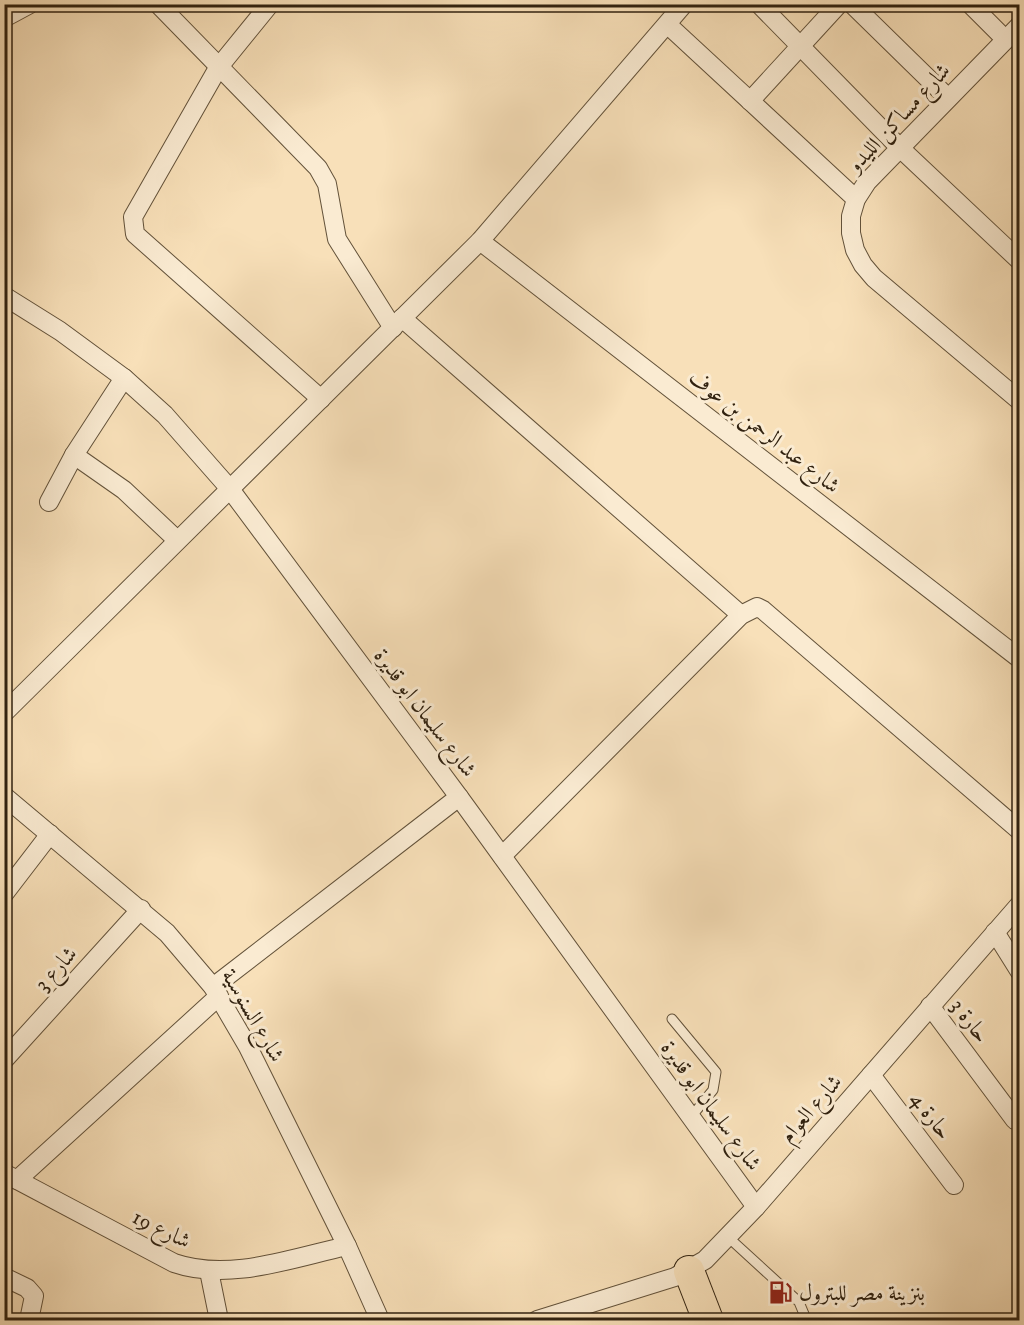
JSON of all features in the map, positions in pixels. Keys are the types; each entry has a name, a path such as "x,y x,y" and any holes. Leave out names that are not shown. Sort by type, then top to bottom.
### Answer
{"main road":[{"path":"689,1271 708,1320"}],"street":[{"path":"4,18 30,4"},
{"path":"158,4 318,168 327,184 337,239 397,323 741,615"},
{"path":"270,4 218,68 133,217 132,226 135,234 321,399"},
{"path":"4,712 480,241 668,26 684,4"},
{"path":"759,4 900,148 1020,261"},
{"path":"750,101 839,4"},
{"path":"852,4 948,98"},
{"path":"970,4 1005,39"},
{"name":"شارع مساكن الليدو","path":"1020,25 867,182 856,199 851,233 855,250 863,266 874,279 1020,401"},
{"path":"668,26 856,199"},
{"name":"شارع عبد الرحمن بن عوف","path":"480,241 1020,659"},
{"name":"شارع سليمان ابو قديرة","path":"4,296 60,331 124,378 165,416 230,489 459,797 756,1207"},
{"path":"50,502 74,455 124,378"},
{"path":"74,455 124,490 177,540"},
{"path":"502,856 749,608 764,610 1020,831"},
{"name":"شارع السنوسية","path":"4,796 141,909 191,958 216,991 248,1047 347,1246 380,1320"},
{"path":"11,1177 216,991 459,797"},
{"path":"4,894 50,834"},
{"name":"شارع العوام","path":"537,1320 660,1283 689,1271 705,1260 756,1207 1020,904"},
{"name":"شارع 3","path":"4,1060 141,909"},
{"path":"995,932 1020,972"},
{"name":"حارة 3","path":"930,1006 1015,1120"},
{"name":"حارة 4","path":"871,1075 954,1185"},
{"name":"شارع 19","path":"11,1177 174,1263 209,1271 241,1269 347,1246"},
{"path":"209,1271 219,1320"},
{"path":"4,1277 27,1288 34,1296 29,1320"}],"lane":[{"path":"672,1018 716,1072 713,1090 691,1117"},
{"path":"728,1237 799,1302 804,1314 802,1320"}],"place":[{"name":"بنزينة مصر للبترول","path":"781,1292"}]}
